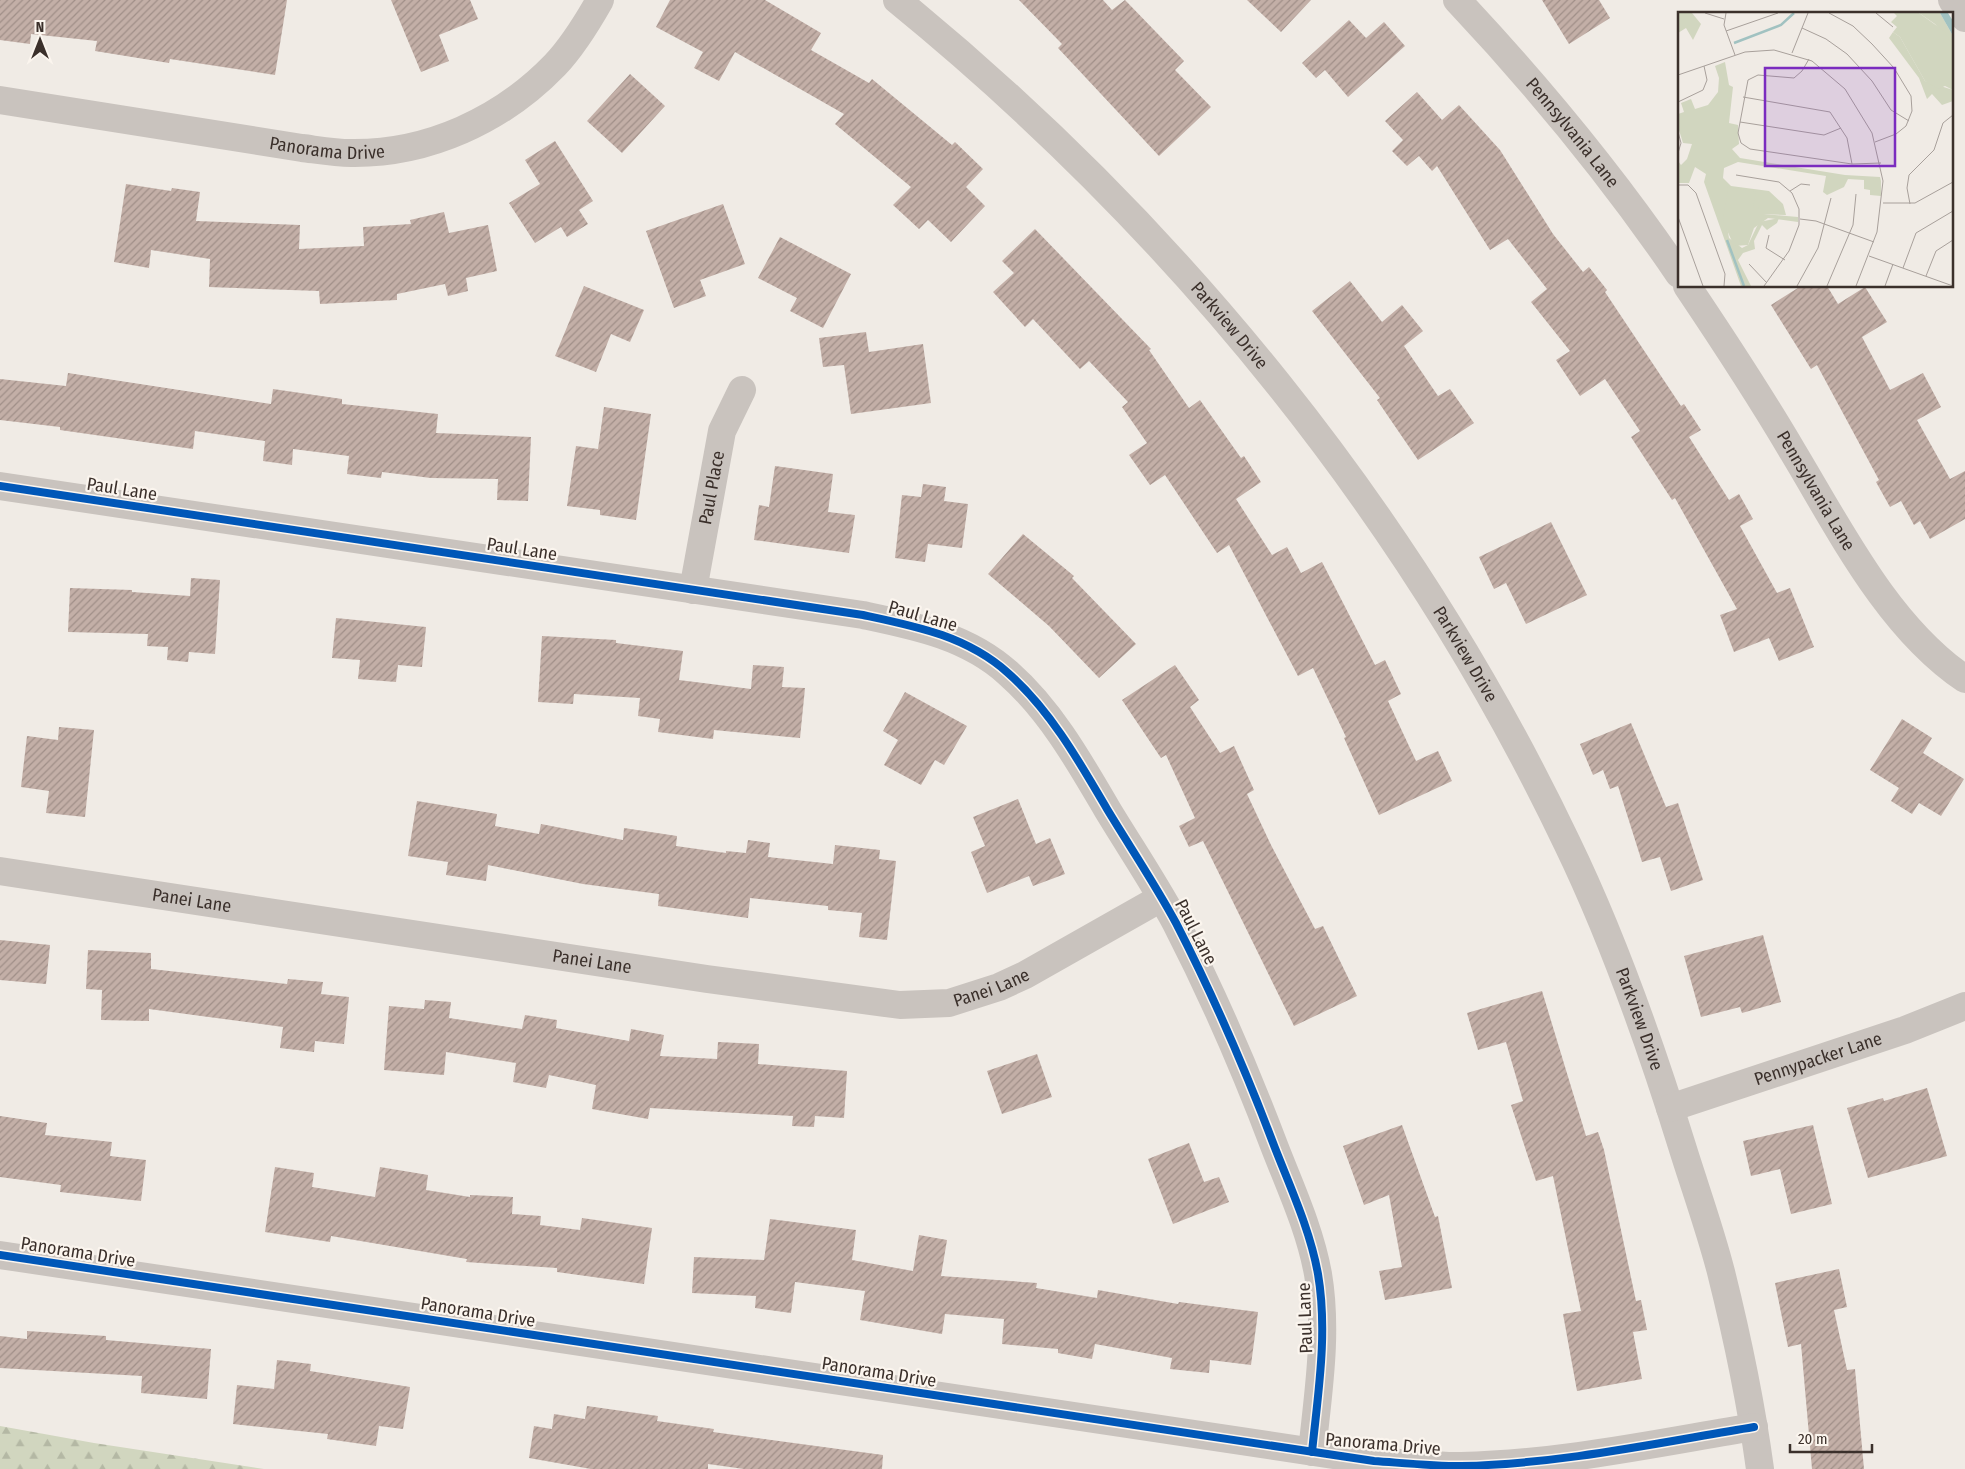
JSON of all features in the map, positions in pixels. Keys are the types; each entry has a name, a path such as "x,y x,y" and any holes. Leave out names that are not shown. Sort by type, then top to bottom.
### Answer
{"street":[{"name":"Panorama Drive","path":"0,100 320,150 351,153 395,150 418,145 462,130 488,118 511,103 555,65 571,46 600,0"},
{"name":"Parkview Drive","path":"897,0 1010,95 1119,202 1221,313 1341,466 1436,602 1504,721 1564,836 1623,974 1670,1108 1720,1268 1754,1427 1760,1469"},
{"name":"Pennsylvania Lane","path":"1457,0 1580,143 1624,198 1678,273"},
{"path":"1952,0 1965,18"},
{"name":"Pennsylvania Lane","path":"1688,288 1764,403 1844,539 1913,635 1937,658 1965,680"},
{"name":"Paul Place","path":"694,590 722,430 742,390"},
{"name":"Paul Lane","path":"0,486 890,621 943,635 987,656 1022,685 1046,714 1082,768 1161,898 1204,980 1240,1056 1312,1251 1318,1273 1323,1323 1312,1452"},
{"name":"Panei Lane","path":"0,871 707,979 900,1005 949,1002 999,987 1025,975 1161,898"},
{"name":"Pennypacker Lane","path":"1670,1108 1905,1030 1965,1006"},
{"name":"Panorama Drive","path":"0,1255 1312,1452 1419,1465 1505,1464 1580,1456 1754,1427"}],"green space":[{"path":"0,1426 94,1443 264,1469 0,1469"}],"building":[{"path":"0,0 287,0 275,75 170,59 169,63 95,51 97,41 31,34 30,44 0,40"},
{"path":"391,0 470,0 478,19 439,35 449,61 421,72"},
{"path":"670,0 765,0 821,33 811,50 869,83 872,79 952,145 955,142 983,169 966,187 985,206 951,242 928,220 919,229 893,205 911,187 835,124 844,114 735,52 719,81 694,68 703,52 656,27"},
{"path":"1019,0 1103,0 1112,10 1125,0 1184,61 1175,70 1211,107 1159,156 1058,48 1062,44"},
{"path":"1247,0 1311,0 1281,32"},
{"path":"1542,0 1599,0 1610,18 1569,44"},
{"path":"1349,20 1366,38 1384,22 1405,46 1348,97 1325,70 1316,78 1302,63"},
{"path":"630,74 665,106 622,153 587,121"},
{"path":"1417,92 1442,120 1459,105 1500,150 1553,234 1583,272 1589,267 1607,290 1605,292 1681,406 1684,404 1701,430 1689,437 1729,500 1739,494 1753,519 1740,526 1777,593 1790,588 1814,647 1779,661 1769,638 1734,652 1720,615 1737,609 1675,498 1672,500 1631,437 1640,431 1605,379 1580,396 1556,360 1570,351 1531,302 1547,289 1508,239 1490,250 1437,166 1432,171 1419,156 1407,166 1392,151 1403,140 1385,121"},
{"path":"555,141 593,201 579,210 588,224 567,237 561,227 535,243 509,203 540,184 525,160"},
{"path":"126,184 171,191 172,188 200,192 196,221 300,225 299,249 364,246 363,227 411,224 410,220 444,212 449,233 488,225 497,271 466,278 468,291 448,296 445,284 397,294 397,300 320,304 319,291 209,287 210,259 151,250 149,268 114,262"},
{"path":"723,204 745,264 700,280 706,296 674,308 646,231"},
{"path":"1035,229 1151,349 1149,350 1189,408 1200,400 1241,458 1244,456 1261,482 1236,499 1272,555 1287,547 1301,573 1322,562 1375,665 1385,660 1401,694 1388,701 1416,761 1438,751 1452,781 1379,815 1344,738 1346,737 1313,668 1298,676 1229,545 1217,553 1165,475 1150,485 1129,455 1147,443 1122,407 1128,402 1089,361 1080,369 1033,319 1025,327 993,292 1014,273 1002,261"},
{"path":"780,237 851,274 823,328 790,311 797,298 758,278"},
{"path":"1350,281 1382,322 1402,305 1423,331 1404,346 1438,396 1450,389 1474,423 1418,460 1377,400 1380,398 1312,311"},
{"path":"584,286 644,310 630,342 611,334 596,372 555,356"},
{"path":"1798,288 1828,288 1838,304 1866,288 1887,322 1862,337 1890,390 1923,373 1941,407 1917,420 1950,479 1965,471 1965,519 1930,539 1920,521 1914,525 1901,501 1890,507 1876,482 1879,480 1817,365 1811,369 1771,305"},
{"path":"866,332 869,352 923,344 931,403 851,414 844,365 823,367 819,338"},
{"path":"68,373 271,404 273,389 342,399 342,404 438,414 436,433 531,437 528,501 497,500 498,479 431,478 382,472 381,478 347,474 349,456 293,449 292,465 263,461 265,441 195,431 193,449 60,430 60,427 0,420 0,379 66,386"},
{"path":"604,407 651,414 636,520 600,515 600,510 567,506 576,446 598,449"},
{"path":"775,466 833,474 828,512 855,515 849,553 754,540 759,505 769,507"},
{"path":"923,484 946,487 944,501 968,504 962,548 928,544 925,562 895,558 902,495 921,497"},
{"path":"1551,522 1587,595 1526,624 1506,583 1494,589 1479,557"},
{"path":"1023,534 1074,576 1072,578 1136,644 1099,678 1049,626 988,574"},
{"path":"191,578 220,580 215,654 189,652 188,662 167,660 168,647 147,646 148,634 68,632 70,588 132,590 132,592 190,596"},
{"path":"336,618 426,627 422,667 398,665 396,682 358,679 360,660 332,658"},
{"path":"542,636 616,640 616,643 683,651 679,680 751,689 753,665 784,667 782,687 805,688 800,738 714,730 713,739 658,732 660,719 638,716 640,698 574,694 573,704 538,702"},
{"path":"1175,665 1199,700 1190,707 1220,753 1234,746 1254,790 1247,794 1271,845 1315,929 1323,926 1357,996 1294,1026 1203,841 1189,847 1179,826 1195,818 1166,755 1161,758 1122,700"},
{"path":"905,692 967,726 944,765 935,760 921,785 884,765 898,740 883,731"},
{"path":"1902,719 1932,738 1923,753 1964,779 1941,816 1919,803 1912,814 1891,801 1899,788 1870,770"},
{"path":"1631,723 1666,807 1678,803 1703,880 1671,891 1660,857 1642,862 1618,786 1610,789 1603,770 1593,775 1580,744"},
{"path":"59,727 94,730 85,817 46,813 49,791 21,787 27,736 58,740"},
{"path":"1018,799 1036,844 1050,838 1065,874 1033,886 1029,876 987,893 971,852 985,846 973,817"},
{"path":"417,801 497,814 495,826 539,834 541,824 623,840 624,828 677,836 676,846 726,853 726,851 746,853 748,840 770,843 768,857 833,864 835,845 880,850 879,859 896,861 887,940 859,937 862,913 828,910 828,906 750,898 748,918 658,906 659,894 583,884 488,865 486,881 446,875 448,862 408,856"},
{"path":"1763,935 1781,1002 1742,1013 1740,1007 1701,1017 1684,956"},
{"path":"0,940 50,945 46,984 0,980"},
{"path":"88,950 151,953 151,969 287,984 288,979 323,982 321,994 349,997 344,1044 315,1041 314,1052 280,1048 283,1027 149,1009 149,1021 101,1020 102,990 86,989"},
{"path":"1542,991 1586,1136 1598,1132 1604,1150 1636,1301 1641,1300 1647,1330 1633,1332 1642,1379 1577,1391 1563,1314 1581,1311 1553,1176 1536,1181 1511,1105 1523,1101 1506,1042 1478,1050 1467,1013"},
{"path":"425,1000 451,1002 449,1018 522,1029 525,1015 557,1020 556,1028 629,1041 631,1029 664,1035 660,1056 717,1059 718,1042 759,1044 758,1064 847,1071 844,1118 815,1116 814,1127 792,1126 793,1116 650,1108 648,1119 592,1109 596,1085 549,1075 546,1088 513,1082 516,1063 446,1052 444,1075 384,1070 389,1006 424,1009"},
{"path":"1037,1054 1052,1097 1002,1114 987,1071"},
{"path":"1927,1088 1947,1156 1868,1178 1847,1108 1883,1098 1884,1101"},
{"path":"0,1116 47,1123 45,1135 112,1142 110,1156 146,1160 141,1201 60,1192 61,1185 0,1177"},
{"path":"1402,1125 1435,1217 1438,1216 1452,1288 1385,1300 1379,1271 1402,1267 1389,1195 1364,1205 1343,1146"},
{"path":"1813,1125 1832,1204 1791,1214 1780,1169 1751,1176 1743,1141"},
{"path":"1189,1143 1204,1182 1219,1177 1229,1202 1173,1224 1148,1159"},
{"path":"275,1167 314,1173 312,1187 375,1197 380,1167 428,1175 426,1190 470,1197 470,1195 513,1197 512,1214 541,1216 540,1225 580,1230 582,1218 652,1228 644,1284 557,1272 557,1268 466,1262 467,1259 331,1236 330,1242 265,1232"},
{"path":"770,1219 856,1230 852,1260 913,1271 919,1235 947,1240 941,1276 1037,1283 1036,1288 1097,1298 1098,1290 1178,1304 1179,1302 1258,1312 1251,1365 1210,1360 1209,1373 1170,1369 1172,1358 1095,1344 1092,1359 1058,1353 1058,1349 1002,1344 1004,1319 945,1314 942,1334 860,1320 865,1291 795,1282 791,1313 755,1308 756,1296 692,1293 694,1257 764,1260"},
{"path":"1839,1269 1847,1307 1834,1310 1847,1370 1855,1369 1864,1469 1812,1469 1801,1344 1788,1347 1775,1283"},
{"path":"27,1331 106,1336 106,1340 211,1349 207,1399 141,1393 142,1376 0,1368 0,1336 27,1339"},
{"path":"277,1360 311,1364 310,1371 410,1387 403,1429 379,1426 376,1446 327,1439 328,1434 233,1424 237,1385 274,1389"},
{"path":"587,1406 658,1416 657,1421 714,1429 713,1432 883,1455 882,1469 744,1469 708,1464 708,1469 591,1469 529,1458 534,1426 552,1429 554,1414 585,1419"}],"cycle path":[{"path":"0,486 863,615 940,634 958,641 992,660 1023,687 1063,737 1151,880 1176,923 1229,1034 1253,1091 1300,1210 1318,1274 1321,1296 1322,1341 1312,1452"},
{"path":"0,1255 1374,1461 1461,1466 1535,1461 1608,1452 1754,1427"}]}
